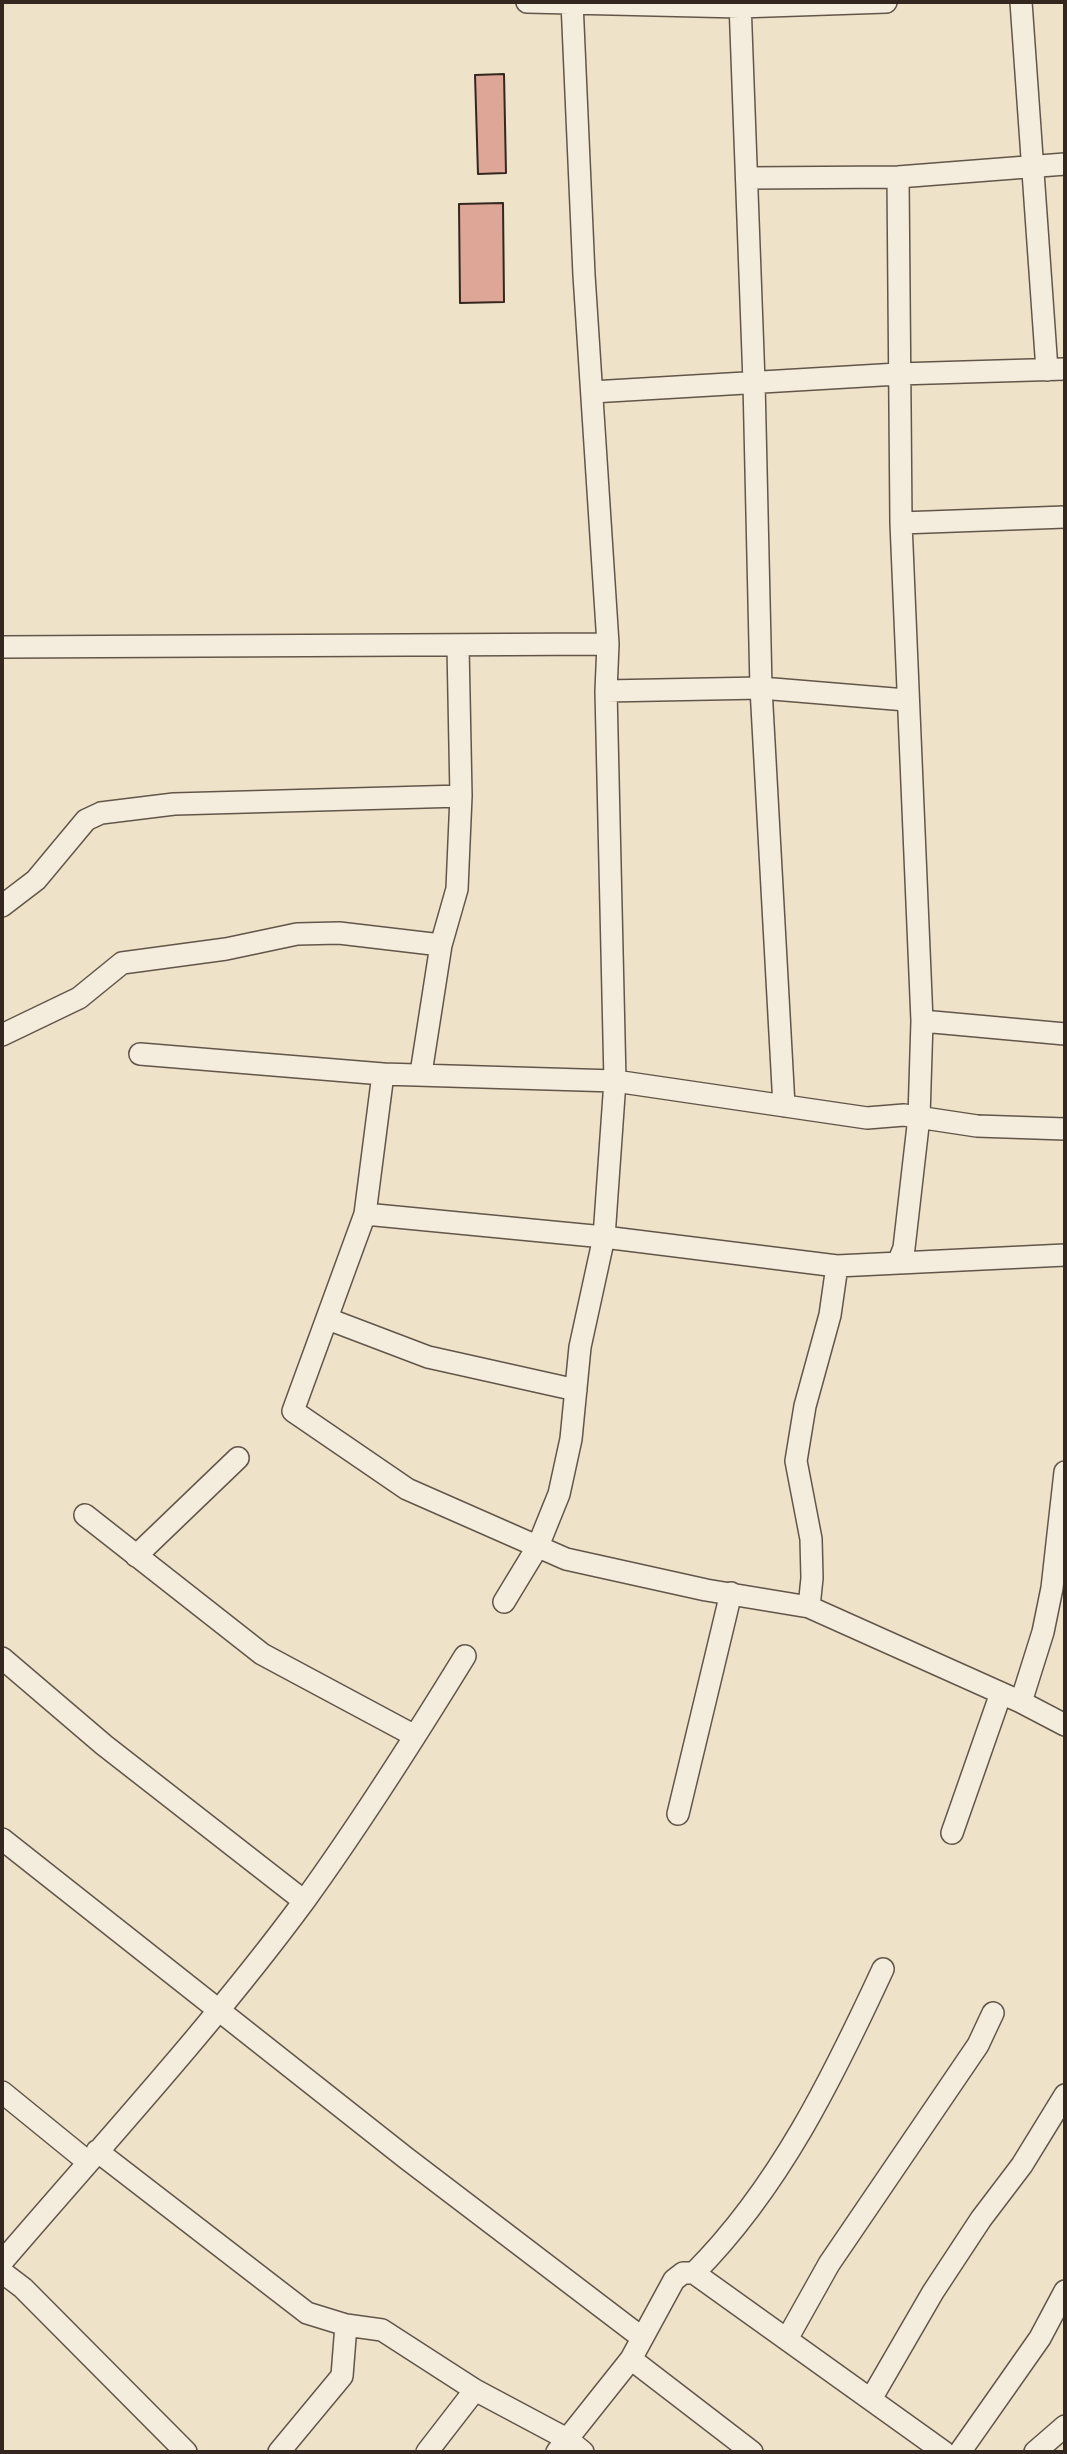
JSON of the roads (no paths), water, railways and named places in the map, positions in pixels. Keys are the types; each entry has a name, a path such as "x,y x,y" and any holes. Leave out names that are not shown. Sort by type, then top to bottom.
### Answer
{"street":[{"path":"527,2 740,5 887,2"},
{"path":"592,392 898,374 1056,370 1021,2"},
{"path":"504,1602 538,1546 559,1494 571,1439 580,1347 604,1237 615,1081 606,691 608,644 572,3"},
{"path":"740,5 748,178 761,688 784,1107"},
{"path":"748,178 898,177 1065,164"},
{"path":"898,177 898,374 906,700 922,1021 919,1117 904,1248 898,1263"},
{"path":"901,523 1065,517"},
{"path":"2,647 608,644"},
{"path":"421,1073 440,945 457,889 461,796 458,646"},
{"path":"606,691 761,688 906,700"},
{"path":"2,906 36,880 86,820 101,813 174,804 461,796"},
{"path":"2,1035 79,998 121,963 226,949 297,934 339,933 440,945"},
{"path":"922,1021 1065,1034"},
{"path":"140,1054 383,1074 421,1073 615,1081 867,1118 919,1117 977,1126 1065,1129"},
{"path":"383,1074 365,1214 293,1411 407,1489 566,1559 808,1607 1021,1702 1065,1725"},
{"path":"365,1214 604,1237 837,1266 1065,1255"},
{"path":"808,1607 813,1578 811,1539 796,1461 804,1406 821,1354 837,1266"},
{"path":"328,1318 428,1357 576,1390"},
{"path":"136,1556 239,1458"},
{"path":"1021,1702 1043,1632 1052,1588 1065,1472"},
{"path":"85,1515 262,1654 415,1736"},
{"path":"678,1814 731,1593"},
{"path":"2,2262 219,2009 304,1901 415,1736 465,1656"},
{"path":"2,1658 104,1745 304,1901"},
{"path":"952,1833 1001,1693"},
{"path":"2,1839 405,2158 641,2337"},
{"path":"694,2273 732,2236 807,2120 834,2075 883,1969"},
{"path":"787,2339 829,2264 978,2045 993,2014"},
{"path":"2,2092 307,2313 346,2325 382,2330 569,2448 631,2359 674,2280 683,2273 694,2273 944,2452"},
{"path":"871,2399 933,2292 981,2219 1022,2165 1065,2095"},
{"path":"2,2272 23,2288 186,2452"},
{"path":"960,2452 1040,2338 1065,2291"},
{"path":"279,2452 342,2376 346,2325"},
{"path":"631,2359 752,2452"},
{"path":"427,2452 475,2390"},
{"path":"1035,2452 1065,2426"}]}
